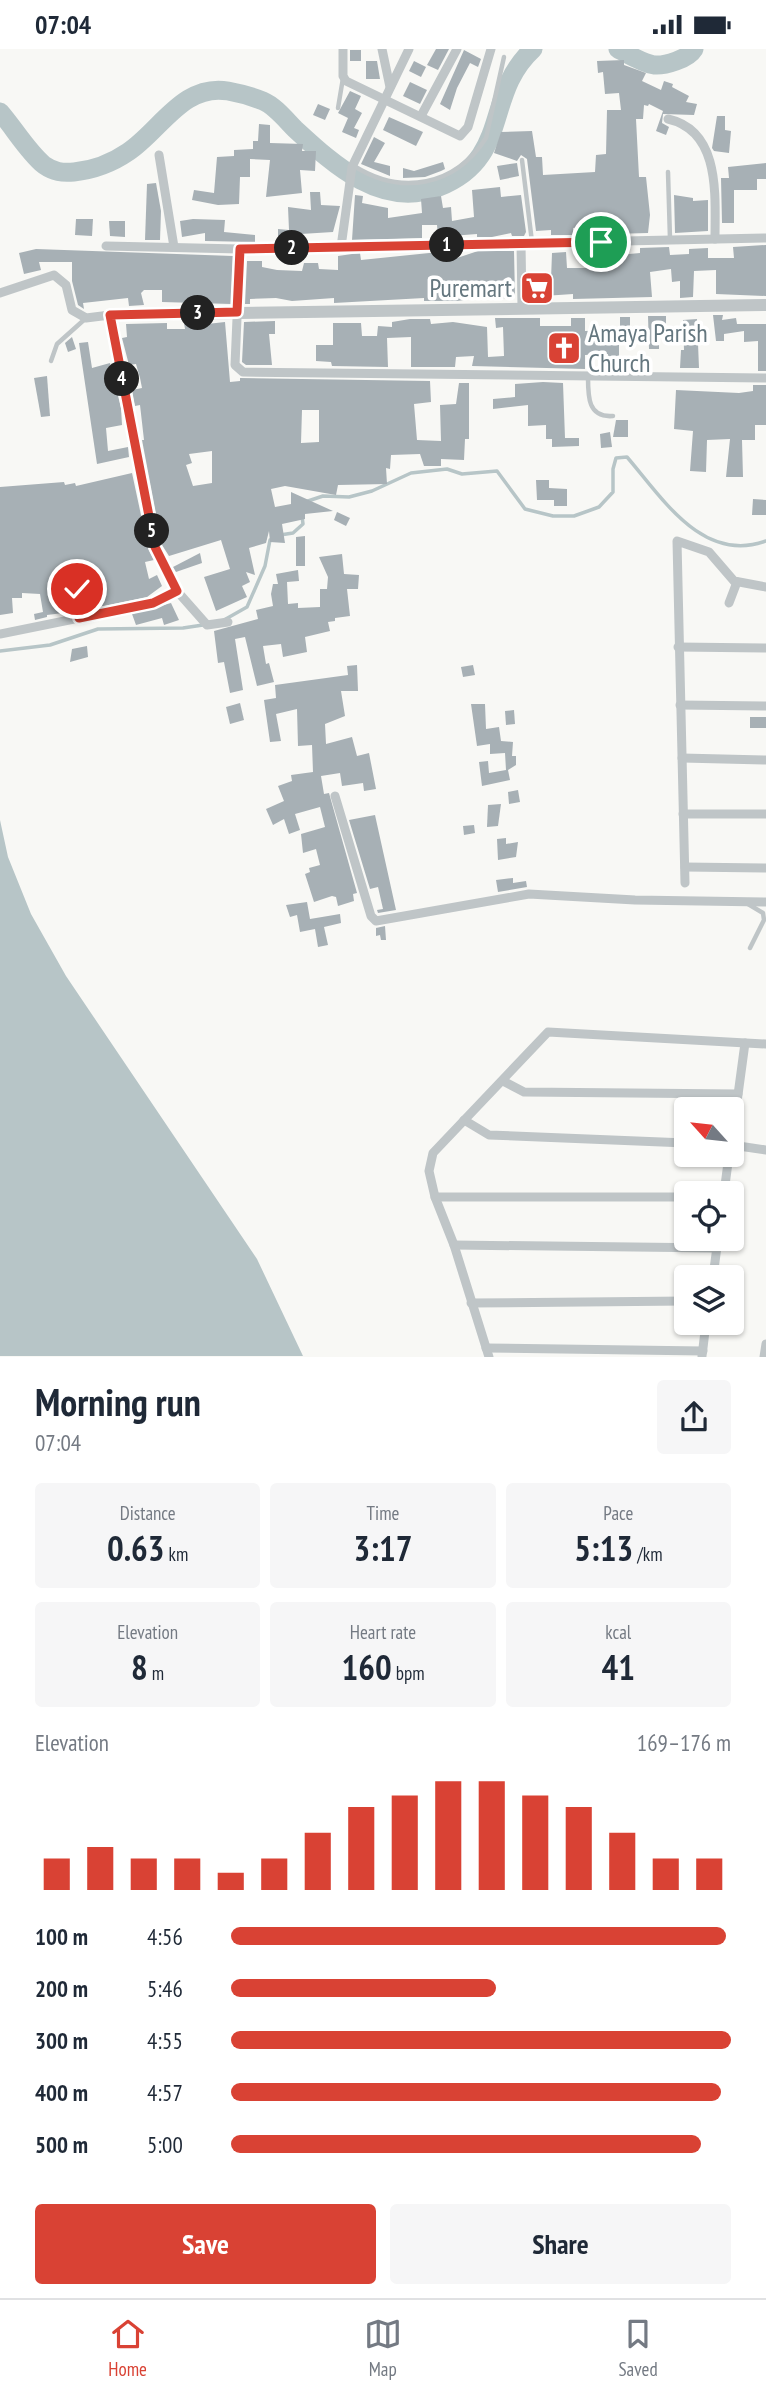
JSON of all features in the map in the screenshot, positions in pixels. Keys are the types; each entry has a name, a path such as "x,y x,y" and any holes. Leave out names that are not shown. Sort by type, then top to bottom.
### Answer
{"street":[{"path":"342,49 343,76 346,81 460,136 464,134 489,63 491,49"},
{"path":"382,49 390,87"},
{"path":"341,247 348,185 353,166 409,49"},
{"path":"421,116 457,49"},
{"path":"668,119 689,126 709,156 715,200 715,239"},
{"path":"159,155 174,247"},
{"path":"106,246 240,249 766,238"},
{"path":"521,243 522,307"},
{"path":"240,249 235,365 243,372 766,378"},
{"path":"0,293 54,275 66,285 72,310 86,318 237,312 766,306"},
{"path":"110,315 155,547 177,591 204,623 228,622"},
{"path":"685,883 677,541 709,552 737,582 766,587"},
{"path":"729,603 737,582"},
{"path":"77,589 79,618"},
{"path":"0,634 153,603 177,591"},
{"path":"678,647 766,648"},
{"path":"680,705 766,706"},
{"path":"682,758 766,760"},
{"path":"335,796 372,917 376,921 529,894 635,900 766,902"},
{"path":"683,814 766,814"},
{"path":"685,867 766,868"},
{"path":"704,1335 702,1354 487,1352 454,1245 435,1197 429,1171 433,1153 548,1032 766,1044"},
{"path":"738,1097 745,1043"},
{"path":"503,1081 524,1092 738,1094"},
{"path":"464,1120 489,1135 674,1143"},
{"path":"744,1147 766,1150"},
{"path":"435,1197 674,1197"},
{"path":"454,1245 674,1244"},
{"path":"471,1303 674,1301"},
{"path":"764,1356 766,1344"}],"lane":[{"path":"353,166 404,185 442,177 454,170 479,149 486,138 505,57"},
{"path":"338,108 343,76"},
{"path":"522,160 532,243"},
{"path":"668,172 670,240"},
{"path":"51,361 57,344 86,318"},
{"path":"588,376 588,394 594,412 601,417 613,416"},
{"path":"745,902 763,913 764,920 751,948"}],"shaded area":[{"path":"0,820 8,857 31,914 66,976 257,1259 303,1356 0,1356"}],"building":[{"path":"436,49 449,49 438,70 427,65"},
{"path":"350,50 361,50 361,61 350,61"},
{"path":"464,50 481,59 478,67 470,63 457,88 450,110 440,104"},
{"path":"624,60 624,65 646,73 642,81 661,90 664,81 673,84 672,87 689,96 686,102 697,104 694,115 663,114 662,123 669,127 666,135 656,131 663,111 649,104 644,105 643,119 636,119 639,177 646,177 650,215 648,233 613,234 612,223 573,228 573,235 551,235 551,230 536,231 527,159 521,155 517,161 494,153 501,132 532,131 536,157 542,157 543,175 595,172 596,155 606,154 607,110 621,110 619,93 605,94 603,72 598,73 597,61"},
{"path":"366,61 377,61 380,79 366,79"},
{"path":"414,61 426,67 421,77 409,71"},
{"path":"410,82 427,90 420,104 403,96"},
{"path":"350,91 361,96 355,109 362,113 354,128 359,130 356,138 342,132 348,118 338,113"},
{"path":"318,104 330,109 325,120 313,115"},
{"path":"717,116 725,116 725,130 731,131 729,153 714,151 712,148"},
{"path":"389,117 423,132 416,146 383,130"},
{"path":"259,124 270,125 270,143 303,144 302,151 316,151 315,171 300,170 302,193 266,197 270,160 250,159 250,177 240,177 239,204 218,205 192,200 194,190 214,193 217,157 234,156 234,150 253,149 253,141 258,141"},
{"path":"374,137 385,143 374,162 390,166 390,176 361,164"},
{"path":"443,162 445,169 441,171 425,177 403,178 403,168 414,171"},
{"path":"517,163 519,176 500,180 497,166"},
{"path":"766,163 766,179 757,179 757,190 734,190 734,223 722,223 721,178 729,178 728,167"},
{"path":"156,183 161,211 160,240 145,240 147,184"},
{"path":"500,187 501,197 521,195 526,232 524,236 512,236 511,233 492,237 477,237 477,234 438,237 437,225 422,225 422,238 352,240 355,195 363,196 362,203 388,208 388,218 422,213 421,199 441,196 443,208 451,207 452,221 474,217 472,190"},
{"path":"310,192 320,192 321,205 340,206 333,232 301,234 302,241 278,241 278,229 289,230 288,207 311,210"},
{"path":"674,195 693,198 693,201 708,200 708,231 675,233"},
{"path":"76,219 93,219 92,236 75,235"},
{"path":"225,220 224,232 255,235 255,242 205,241 205,233 182,237 180,221"},
{"path":"109,221 125,221 125,237 110,236"},
{"path":"766,245 766,296 716,294 716,270 694,271 693,297 680,298 680,281 672,282 671,269 650,272 652,297 573,299 573,294 529,297 529,280 551,280 552,253 566,252 567,268 588,268 588,250 617,249 618,255 640,253 640,248 669,247 670,255 689,254 689,249 708,248 708,258 734,258 733,247"},
{"path":"36,249 233,256 231,304 162,302 162,290 144,290 141,293 144,305 129,306 128,298 83,303 84,309 78,305 72,281 72,262 39,262 41,270 24,274 19,253"},
{"path":"478,251 514,251 515,297 499,299 498,295 457,301 424,301 424,298 334,303 334,298 292,301 276,298 250,299 250,304 245,304 247,261 262,261 262,267 277,270 302,271 304,263 318,263 319,269 338,270 338,256 352,254 360,253 361,260 439,252 440,259 457,258"},
{"path":"713,315 723,315 722,320 736,318 737,324 766,324 766,371 758,371 758,341 744,342 744,331 724,334 724,341 716,341"},
{"path":"648,316 666,316 666,336 659,337 659,349 649,349"},
{"path":"620,317 630,317 630,329 620,329"},
{"path":"495,318 540,318 540,326 571,326 571,318 585,318 585,331 619,330 619,356 631,356 631,369 608,369 608,354 585,355 585,369 472,366 474,356 456,357 455,367 411,367 411,337 387,338 388,367 332,366 331,362 316,361 316,345 333,345 333,323 361,323 362,336 377,336 378,326 392,327 392,322 410,319 430,319 431,324 453,322 487,327 488,357 504,356 503,327 496,328"},
{"path":"697,319 699,368 680,368 681,350 684,350 683,320"},
{"path":"275,321 275,334 269,334 272,365 246,365 242,362 244,322"},
{"path":"198,322 198,325 225,322 230,382 240,381 240,378 430,381 431,402 414,404 417,440 441,441 440,405 456,404 459,383 469,383 469,439 465,439 464,460 441,459 441,466 424,466 420,454 391,455 390,469 386,468 387,484 338,485 336,495 285,486 271,489 275,507 291,504 291,492 333,511 305,514 305,519 282,524 285,543 270,542 269,531 266,543 249,548 255,575 246,572 250,582 242,586 247,597 216,611 204,577 230,569 221,540 169,556 162,545 142,440 140,405 135,406 132,390 142,388 136,364 129,365 122,338 127,337 126,324 167,323 167,329 185,329 184,323","holes":["302,410 319,410 319,442 301,443","212,451 212,483 193,486 186,465 192,463 189,454"]},
{"path":"72,337 76,349 68,352 65,343"},
{"path":"88,342 92,368 110,363 121,408 122,425 106,428 108,451 128,447 129,457 97,464 79,343"},
{"path":"47,376 50,416 41,417 34,378"},
{"path":"563,383 565,438 579,438 579,446 552,447 552,439 546,439 546,425 528,426 528,405 493,409 493,399 515,397 515,384"},
{"path":"753,385 766,385 766,425 755,425 755,440 742,440 743,477 726,477 730,439 707,440 706,472 690,471 693,431 674,429 676,390 739,393 753,391"},
{"path":"616,420 628,420 628,437 613,437"},
{"path":"610,432 612,447 601,448 600,434"},
{"path":"132,473 148,548 154,560 145,562 149,579 157,575 162,586 147,597 104,606 85,606 83,586 76,582 70,589 71,612 47,615 35,620 34,614 43,612 40,594 22,593 22,598 12,598 13,613 0,615 0,487 64,482 65,485 75,483 76,486"},
{"path":"536,480 549,480 549,488 567,489 567,506 554,506 554,500 537,500"},
{"path":"753,499 766,500 766,515 752,515"},
{"path":"337,512 350,518 346,526 334,520"},
{"path":"305,536 305,566 296,566 296,537"},
{"path":"200,553 202,563 176,572 173,567"},
{"path":"342,554 344,574 359,575 358,589 347,589 350,616 328,622 330,631 305,637 307,652 283,657 281,644 263,646 266,664 269,663 274,682 257,686 245,637 235,639 243,690 230,693 224,662 218,663 214,631 258,619 256,610 273,606 271,594 273,584 278,584 276,574 298,570 299,581 287,582 288,604 298,603 298,608 320,607 320,589 327,589 328,577 319,557"},
{"path":"171,603 179,620 164,625 162,618 136,625 132,614"},
{"path":"87,646 88,657 70,662 72,649"},
{"path":"357,665 358,691 341,691 345,716 325,724 326,744 352,737 357,756 369,753 376,789 364,791 363,783 342,786 340,773 321,776 324,794 329,793 357,893 353,894 354,901 338,906 336,897 332,896 314,902 305,874 310,872 309,868 320,865 316,849 303,853 301,834 325,827 320,807 295,814 300,830 289,834 284,819 273,825 266,809 284,801 278,786 292,781 291,775 313,772 312,745 298,746 297,709 276,714 281,741 270,742 264,700 276,698 275,685 348,675 347,666"},
{"path":"473,665 475,675 463,677 461,667"},
{"path":"240,703 244,720 230,724 226,707"},
{"path":"471,704 485,704 486,729 499,727 501,741 513,742 512,756 516,756 516,765 508,770 510,780 482,786 479,762 488,761 489,773 506,770 505,753 490,754 490,744 477,746"},
{"path":"514,710 515,724 506,725 505,711"},
{"path":"750,717 766,717 766,728 750,728"},
{"path":"518,790 520,802 509,804 508,792"},
{"path":"501,804 498,826 487,827 488,805"},
{"path":"375,815 396,910 378,913 377,910 383,909 378,887 370,889 349,820"},
{"path":"474,825 475,833 464,835 463,826"},
{"path":"506,838 506,844 518,842 516,857 498,860 497,839"},
{"path":"513,878 513,883 526,881 527,887 498,892 496,880"},
{"path":"307,902 310,919 340,914 341,923 324,927 328,945 318,947 315,929 300,932 297,915 290,917 286,905"},
{"path":"385,926 386,940 381,940 380,935 376,936 376,928"}],"waterway":[{"path":"0,112 44,165 58,172 74,172 88,170 122,156 185,101 198,94 212,90 228,91 267,103 326,156 360,180 398,193 418,193 439,187 462,175 477,160 488,143 507,86 533,49"},
{"path":"618,49 654,65 682,59 694,49"},
{"path":"305,502 323,496 349,497 372,491 411,473 447,469 462,474 497,471 525,509 553,516 574,516 599,507 613,492 616,458 627,457 670,508 704,536 743,546 766,541"},
{"path":"280,535 293,533 303,524 302,516"},
{"path":"224,620 247,607 265,566 270,540"},
{"path":"0,651 50,645 98,629 183,628 203,625"}],"place":[{"name":"Puremart","path":"537,288"},
{"name":"Amaya Parish Church","path":"564,348"}],"route":[{"path":"77,589 79,618 153,603 177,591 155,547 110,315 237,312 240,249 601,242"}]}
